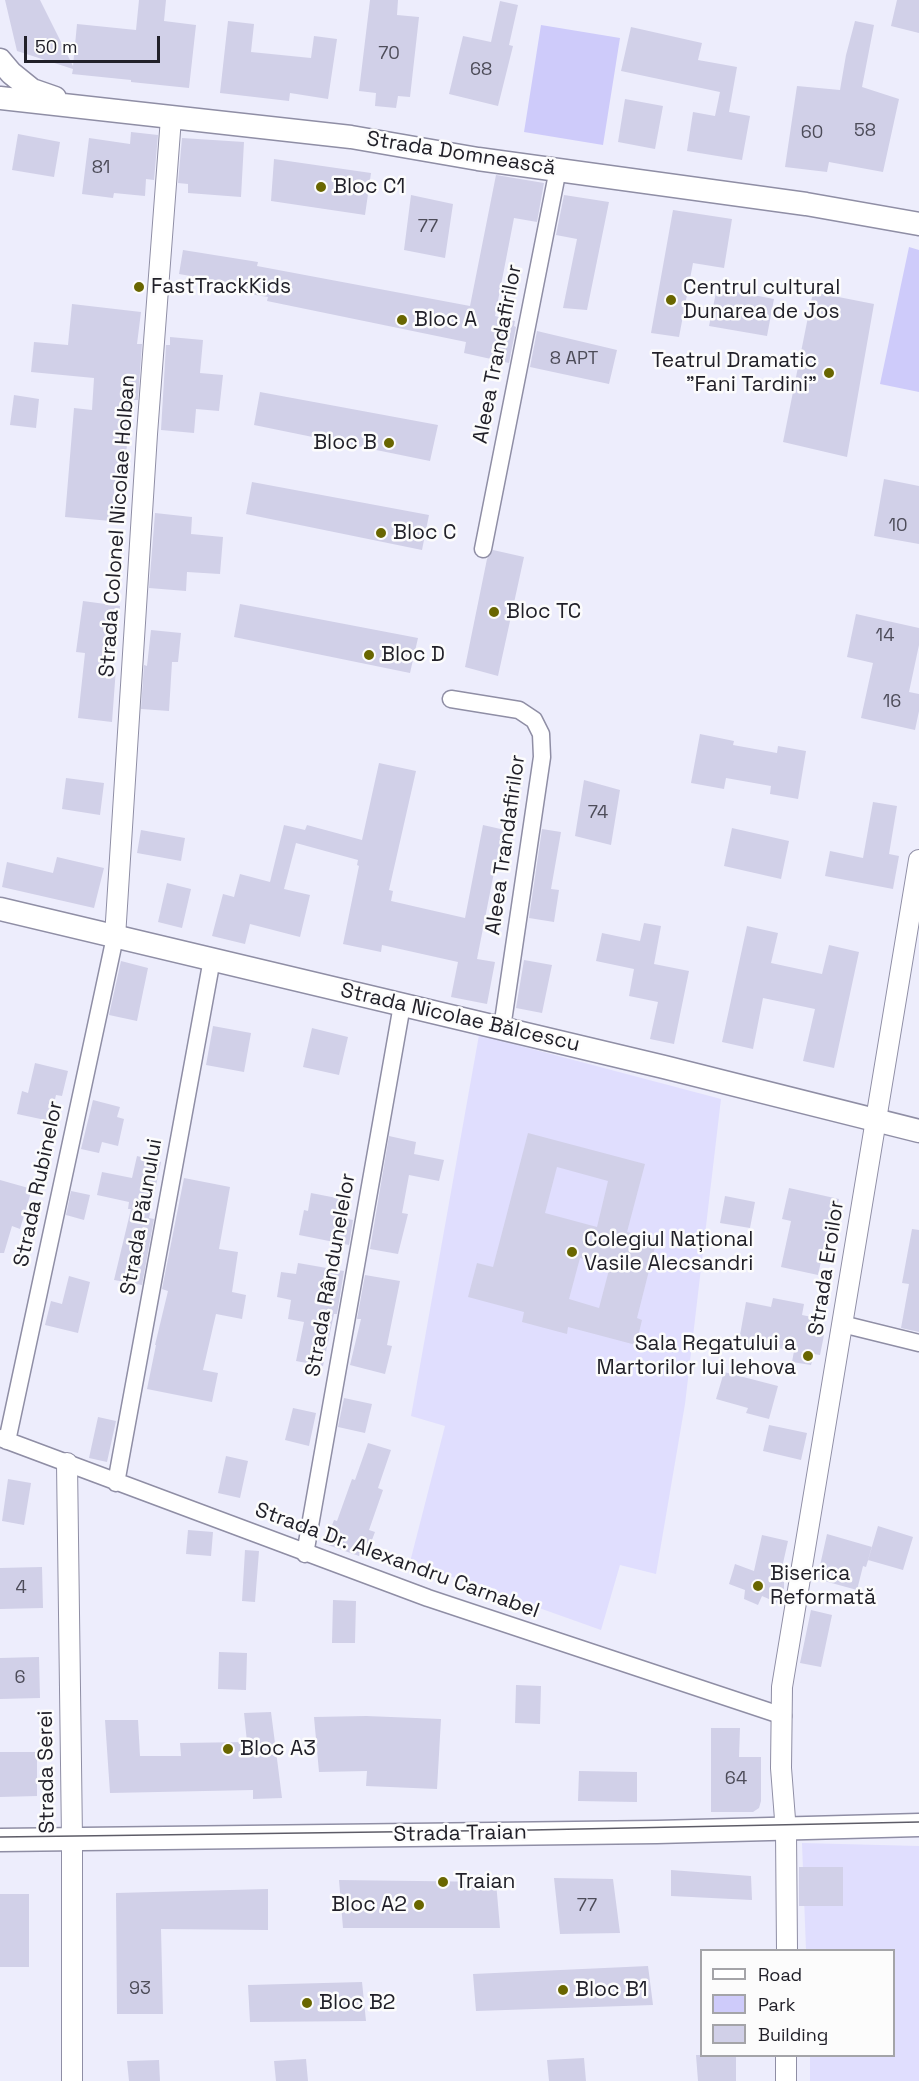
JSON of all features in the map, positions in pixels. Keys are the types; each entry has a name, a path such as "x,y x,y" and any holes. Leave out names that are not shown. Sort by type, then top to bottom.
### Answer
{"main road":[{"path":"0,60 11,73 32,90 75,107"},
{"name":"Strada Domnească","path":"0,98 332,134 478,159 806,204 919,224"},
{"name":"Strada Nicolae Bălcescu","path":"0,909 919,1131"},
{"name":"Strada Traian","path":"0,1840 657,1833 919,1825"}],"street":[{"name":"Strada Colonel Nicolae Holban","path":"115,937 147,434 171,118"},
{"name":"Aleea Trandafirilor","path":"483,549 558,169"},
{"name":"Aleea Trandafirilor","path":"451,699 519,710 534,720 541,734 542,757 502,1029"},
{"name":"Strada Eroilor","path":"787,1949 782,1687 919,860"},
{"name":"Strada Rubinelor","path":"4,1439 115,937"},
{"name":"Strada Păunului","path":"116,1482 212,959"},
{"name":"Strada Rândunelelor","path":"305,1554 402,1005"},
{"path":"842,1324 919,1344"},
{"name":"Strada Dr. Alexandru Carnabel","path":"4,1439 428,1599 783,1716"},
{"name":"Strada Serei","path":"67,1463 72,1839 72,2081"},
{"path":"786,2057 786,2081"}],"shaded area":[{"name":"Colegiul Național Vasile Alecsandri","path":"479,1035 721,1099 685,1404 656,1574 620,1565 601,1630 410,1562 445,1426 411,1416"},
{"path":"802,1843 919,1846 919,2081 810,2081 810,2057 895,2057 895,1949 806,1949"}],"green space":[{"path":"541,25 620,38 603,145 524,132"},
{"path":"909,247 919,250 919,392 880,384"}],"building":[{"path":"5,0 40,0 73,66 77,24 136,30 139,0 166,0 164,21 196,25 189,88 72,74 73,69 17,51"},
{"path":"370,0 398,0 397,15 419,17 410,97 398,96 396,108 375,106 376,93 359,91"},
{"path":"897,0 919,0 919,33 891,26"},
{"path":"500,1 518,5 509,45 513,46 498,106 449,94 463,36 491,42"},
{"path":"228,21 254,24 251,52 311,58 314,36 337,39 328,99 290,93 289,101 220,93"},
{"path":"855,21 874,25 862,87 899,99 883,172 829,162 827,172 785,167 797,86 840,90"},
{"path":"631,27 702,43 698,60 737,67 729,112 750,116 742,160 687,151 693,112 715,116 720,92 621,71"},
{"path":"625,99 663,106 655,149 618,142"},
{"path":"131,132 158,135 154,180 146,179 145,196 114,193 113,198 82,194 89,138 130,144"},
{"path":"18,134 60,142 54,177 12,170"},
{"path":"182,138 244,142 241,197 188,193 188,184 178,183"},
{"name":"Bloc C1","path":"274,159 371,173 365,215 271,201"},
{"path":"496,175 544,183 537,222 514,218 495,316 515,321 514,326 516,327 509,363 464,353 466,342 267,301 268,297 231,291 233,283 179,274 183,250 258,262 257,266 470,306"},
{"path":"411,195 453,204 445,258 404,250"},
{"path":"564,195 609,202 587,310 563,308 577,239 556,235"},
{"name":"Centrul cultural Dunarea de Jos","path":"673,210 732,219 724,268 693,263 679,337 651,333"},
{"path":"717,288 774,299 767,336 709,326"},
{"name":"Teatrul Dramatic \"Fani Tardini\"","path":"813,292 874,304 847,457 783,442"},
{"path":"72,304 141,312 137,344 142,344 138,400 132,400 125,463 117,463 111,521 65,517 74,408 92,410 94,378 31,372 34,342 68,345"},
{"path":"537,331 617,350 609,384 530,367"},
{"path":"170,337 203,340 200,373 223,375 219,411 196,409 194,433 161,430 166,345 170,345"},
{"name":"Bloc B","path":"260,392 438,425 430,461 254,425"},
{"path":"14,395 39,399 36,428 10,425"},
{"path":"884,479 919,486 919,544 874,536"},
{"name":"Bloc C","path":"252,482 429,515 422,550 246,514"},
{"path":"155,513 192,517 191,534 223,537 220,574 187,572 186,591 149,588"},
{"name":"Bloc TC","path":"493,550 524,557 498,676 465,667 487,559"},
{"path":"83,601 120,606 112,668 116,668 112,722 78,718 85,653 76,652"},
{"name":"Bloc D","path":"240,604 418,638 410,673 234,637"},
{"path":"856,614 919,628 919,645 909,692 919,694 919,711 915,730 861,718 873,663 847,657"},
{"path":"151,630 181,633 178,662 172,662 169,711 141,709 144,665 147,666"},
{"path":"700,734 734,741 733,745 777,753 778,746 806,751 798,799 770,794 771,786 726,778 724,789 691,783"},
{"path":"379,763 416,771 389,890 393,891 391,901 465,918 483,825 505,830 501,853 498,852 477,959 495,962 487,1004 451,997 458,962 382,945 381,952 343,944 359,866 357,865 358,860 296,843 284,889 310,895 300,937 250,924 245,944 212,936 223,894 234,897 240,874 270,882 284,825 305,830 307,825 362,840"},
{"path":"66,778 104,783 100,815 62,809"},
{"path":"584,780 620,790 611,845 575,836"},
{"path":"873,802 897,806 889,854 899,856 893,889 825,876 830,851 863,858"},
{"path":"732,828 789,841 781,879 724,866"},
{"path":"542,829 561,832 551,889 559,890 554,922 529,918"},
{"path":"141,830 185,838 181,861 137,853"},
{"path":"57,857 104,868 94,908 2,887 7,862 53,873"},
{"path":"167,883 191,889 182,928 158,922"},
{"path":"644,923 661,926 654,964 689,971 674,1044 650,1039 658,1002 629,996 634,969 596,961 602,933 640,941"},
{"path":"747,926 778,933 771,963 822,974 829,945 859,952 834,1068 803,1061 815,1009 763,998 753,1049 722,1042"},
{"path":"524,960 552,965 542,1013 516,1008"},
{"path":"121,961 148,968 137,1021 109,1015"},
{"path":"213,1026 251,1033 244,1072 206,1065"},
{"path":"312,1028 348,1037 339,1075 303,1067"},
{"path":"35,1063 68,1071 62,1096 56,1095 50,1121 17,1114 22,1091 28,1093"},
{"path":"93,1100 120,1107 117,1117 124,1119 118,1146 102,1142 99,1153 81,1149"},
{"path":"528,1133 645,1164 627,1232 657,1239 637,1318 642,1320 636,1345 568,1327 567,1334 522,1322 524,1312 468,1297 477,1263 493,1267","holes":["557,1167 608,1181 597,1227 545,1213","580,1258 610,1266 599,1308 569,1299"]},
{"path":"389,1136 416,1142 414,1154 444,1160 439,1181 409,1175 402,1213 408,1214 398,1254 370,1249"},
{"path":"137,1156 161,1162 149,1218 154,1219 142,1285 114,1280 131,1209 128,1209 129,1202 97,1195 102,1172 132,1178"},
{"path":"184,1178 230,1187 219,1249 238,1252 232,1292 246,1295 242,1319 216,1314 203,1370 218,1373 212,1402 147,1389 168,1291 162,1289"},
{"path":"0,1180 32,1189 20,1229 12,1226 4,1253 0,1253"},
{"path":"789,1188 839,1199 832,1231 828,1230 818,1275 781,1267 791,1221 782,1219"},
{"path":"71,1191 90,1195 84,1220 66,1215"},
{"path":"311,1193 347,1200 343,1218 353,1220 349,1245 299,1235 304,1210 308,1211"},
{"path":"725,1196 755,1202 750,1228 720,1223"},
{"path":"912,1229 919,1230 919,1332 901,1328 909,1284 902,1283"},
{"path":"298,1263 344,1271 337,1314 334,1314 323,1366 296,1361 304,1322 288,1319 291,1300 277,1297 281,1272 296,1274"},
{"path":"365,1275 400,1281 387,1345 392,1346 385,1374 350,1365 361,1319 357,1319"},
{"path":"69,1276 90,1282 78,1333 45,1325 51,1301 62,1304"},
{"path":"773,1298 804,1304 802,1315 821,1319 820,1324 826,1325 820,1355 814,1354 811,1365 792,1362 794,1351 762,1345 761,1351 738,1346 746,1302 771,1307"},
{"path":"724,1372 778,1386 769,1419 746,1413 748,1408 716,1399"},
{"path":"344,1398 372,1404 365,1433 338,1427"},
{"path":"293,1408 316,1413 309,1446 285,1440"},
{"path":"98,1417 116,1421 107,1462 89,1458"},
{"path":"769,1425 807,1433 801,1460 763,1451"},
{"path":"368,1443 391,1450 378,1488 383,1490 369,1530 375,1532 367,1553 362,1551 359,1556 325,1544 334,1520 337,1521 352,1479 355,1480"},
{"path":"226,1456 248,1461 240,1498 218,1493"},
{"path":"8,1479 31,1483 24,1525 2,1521"},
{"path":"878,1526 913,1537 903,1570 868,1560"},
{"path":"188,1530 213,1532 211,1556 186,1554"},
{"path":"827,1534 872,1547 866,1567 863,1566 857,1590 817,1579"},
{"path":"762,1535 788,1541 779,1581 784,1582 784,1588 778,1603 762,1596 758,1605 744,1599 745,1590 729,1584 735,1564 754,1571"},
{"path":"245,1550 259,1551 255,1602 242,1601"},
{"path":"42,1567 43,1608 0,1609 0,1568"},
{"path":"333,1600 356,1601 355,1643 332,1643"},
{"path":"811,1610 832,1615 821,1667 800,1663"},
{"path":"219,1652 247,1653 246,1690 218,1689"},
{"path":"39,1657 40,1698 0,1699 0,1658"},
{"path":"516,1685 541,1686 540,1724 515,1723"},
{"name":"Bloc A3","path":"271,1712 282,1798 253,1799 253,1790 110,1793 105,1720 138,1720 140,1756 181,1756 180,1743 247,1742 244,1713"},
{"path":"366,1716 441,1719 437,1789 366,1786 367,1771 319,1772 314,1717"},
{"path":"711,1728 740,1728 739,1757 761,1757 761,1801 759,1808 753,1812 711,1812"},
{"path":"0,1752 37,1752 37,1796 0,1797"},
{"path":"579,1771 637,1772 637,1802 578,1801"},
{"path":"799,1867 843,1867 843,1906 799,1906"},
{"path":"671,1870 751,1876 752,1900 671,1896"},
{"path":"554,1878 613,1879 620,1933 560,1934"},
{"name":"Bloc A2","path":"339,1880 496,1882 500,1928 343,1928"},
{"path":"268,1889 268,1930 161,1929 163,2014 117,2014 116,1893"},
{"path":"0,1894 29,1894 29,1967 0,1967"},
{"name":"Bloc B1","path":"648,1966 653,2005 476,2011 473,1974"},
{"name":"Bloc B2","path":"362,1982 366,2021 250,2022 248,1985"},
{"path":"696,2055 736,2057 736,2081 698,2081"},
{"path":"584,2058 586,2081 549,2081 547,2060"},
{"path":"306,2059 308,2081 276,2081 274,2061"},
{"path":"159,2060 160,2081 129,2081 127,2061"}],"tram line":[{"path":"0,1837 919,1822"}],"place":[{"name":"Bloc C1","path":"321,187"},
{"name":"FastTrackKids","path":"139,287"},
{"name":"Centrul cultural Dunarea de Jos","path":"671,300"},
{"name":"Bloc A","path":"402,320"},
{"name":"Teatrul Dramatic \"Fani Tardini\"","path":"829,373"},
{"name":"Bloc B","path":"389,443"},
{"name":"Bloc C","path":"381,533"},
{"name":"Bloc TC","path":"494,612"},
{"name":"Bloc D","path":"369,655"},
{"name":"Colegiul Național Vasile Alecsandri","path":"572,1252"},
{"name":"Sala Regatului a Martorilor lui Iehova","path":"808,1356"},
{"name":"Biserica Reformată","path":"758,1586"},
{"name":"Bloc A3","path":"228,1749"},
{"name":"Traian","path":"443,1882"},
{"name":"Bloc A2","path":"419,1905"},
{"name":"Bloc B1","path":"563,1990"},
{"name":"Bloc B2","path":"307,2003"}]}
